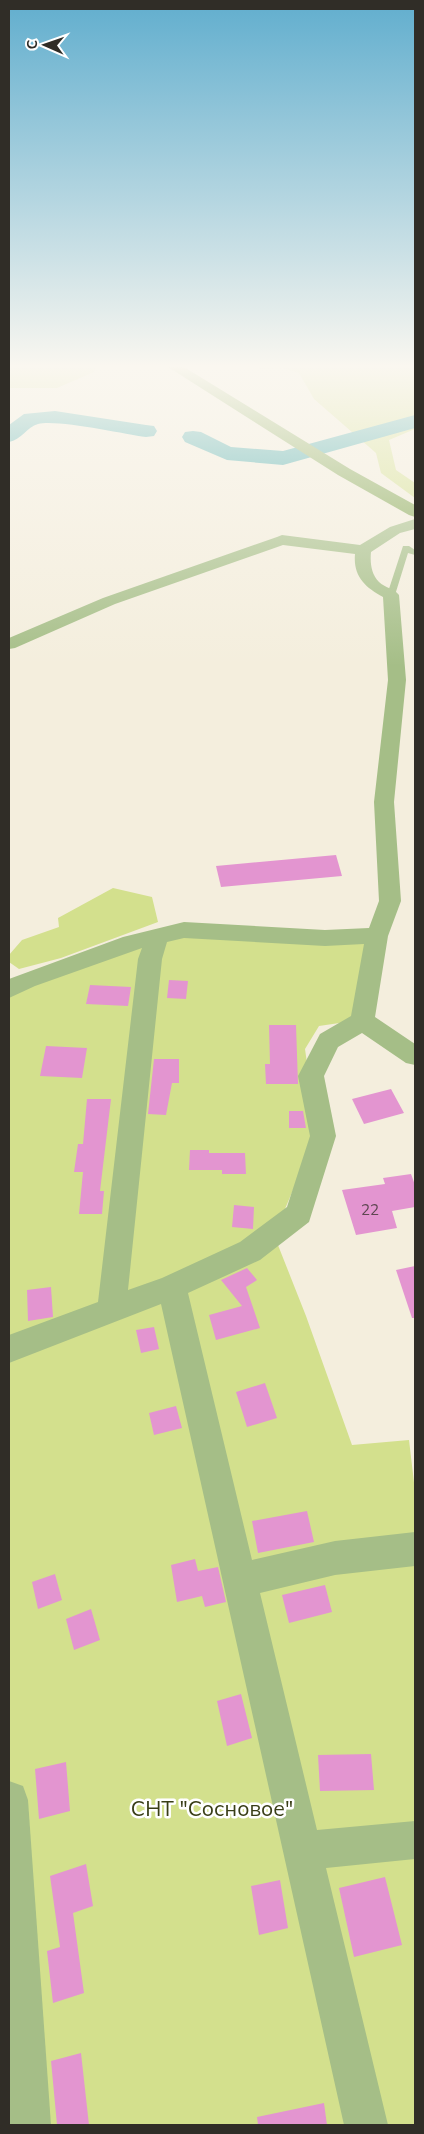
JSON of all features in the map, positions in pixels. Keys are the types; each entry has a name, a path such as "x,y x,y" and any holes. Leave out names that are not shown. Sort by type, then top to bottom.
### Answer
{"main road":[{"path":"335,467 415,512"}],"street":[{"path":"9,644 108,601 282,540 363,550 395,530 415,524"},
{"path":"9,1348 172,1287 250,1251 299,1214 323,1136 311,1076 329,1041 362,1021 377,936 390,901 384,802 406,686 391,595 373,585 362,564 363,550"},
{"path":"9,989 27,980 131,943 184,930 325,938 377,936"},
{"path":"112,1310 116,1251 150,959 158,937"},
{"path":"362,1021 415,1056"},
{"path":"172,1287 366,2125"},
{"path":"240,1580 335,1558 415,1549"},
{"path":"9,1800 29,2125"},
{"path":"303,1851 415,1840"}],"lane":[{"path":"391,595 406,548 415,553"}],"green space":[{"path":"379,467 395,467 396,470 415,483 415,498 381,473"},
{"path":"113,888 152,897 158,922 61,958 19,969 9,962 9,955 22,940 59,927 58,918"},
{"name":"СНТ \"Сосновое\"","path":"152,932 366,942 353,1021 319,1026 305,1049 317,1133 274,1235 306,1316 352,1445 409,1440 415,1491 415,2125 9,2125 9,986"}],"building":[{"path":"336,855 342,876 221,887 216,866"},
{"path":"169,980 188,981 186,999 167,998"},
{"path":"90,985 131,987 128,1006 86,1004"},
{"path":"269,1025 296,1025 298,1084 266,1084 265,1064 270,1064"},
{"path":"46,1046 87,1048 82,1078 40,1076"},
{"path":"154,1059 179,1059 179,1083 172,1083 166,1115 148,1114"},
{"path":"391,1089 404,1113 364,1124 352,1099"},
{"path":"87,1099 111,1099 100,1191 104,1191 102,1214 79,1214 83,1172 74,1172 78,1144 83,1144"},
{"path":"289,1111 303,1111 306,1128 289,1128"},
{"path":"190,1150 209,1150 209,1153 245,1153 246,1174 222,1174 222,1170 189,1170"},
{"path":"411,1174 415,1185 415,1207 392,1211 397,1228 356,1235 342,1190 385,1184 383,1178"},
{"path":"234,1205 254,1207 253,1229 232,1227"},
{"path":"415,1266 415,1318 412,1318 396,1270"},
{"path":"247,1268 257,1280 246,1287 260,1328 216,1340 209,1315 242,1306 221,1280"},
{"path":"51,1287 53,1317 28,1321 27,1290"},
{"path":"154,1327 159,1349 141,1353 136,1330"},
{"path":"265,1383 277,1418 247,1427 236,1392"},
{"path":"176,1406 182,1428 154,1435 149,1413"},
{"path":"307,1511 314,1542 258,1553 252,1521"},
{"path":"195,1559 198,1571 218,1567 226,1602 205,1607 202,1596 177,1602 171,1565"},
{"path":"55,1574 62,1600 38,1609 32,1582"},
{"path":"325,1585 332,1612 289,1623 282,1595"},
{"path":"91,1609 100,1640 74,1650 66,1619"},
{"path":"241,1694 252,1738 227,1746 217,1701"},
{"path":"371,1754 374,1790 320,1791 318,1755"},
{"path":"66,1762 70,1811 39,1819 35,1769"},
{"path":"86,1864 93,1906 73,1913 84,1993 53,2003 47,1951 60,1947 50,1876"},
{"path":"385,1877 402,1945 354,1957 339,1888"},
{"path":"280,1880 288,1928 259,1935 251,1886"},
{"path":"81,2053 89,2125 57,2125 51,2061"},
{"path":"324,2103 327,2125 258,2125 257,2117"}]}
